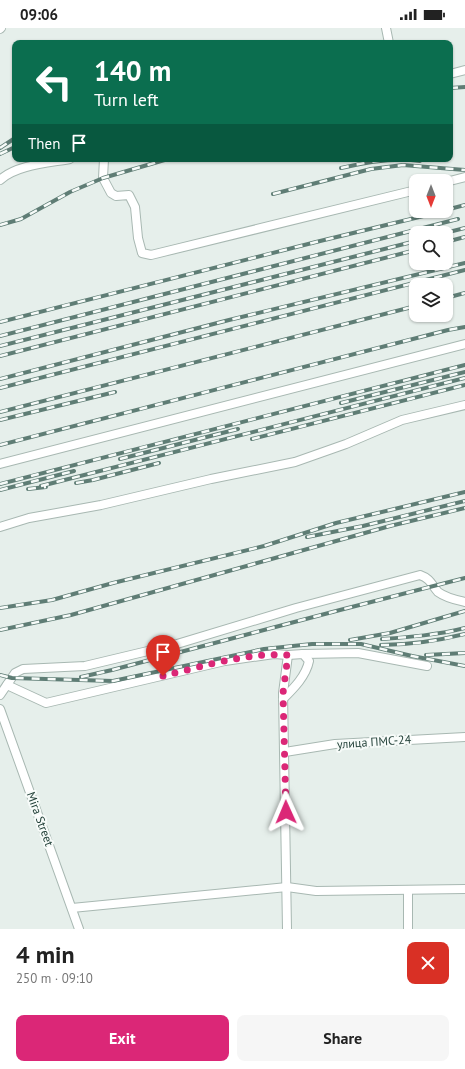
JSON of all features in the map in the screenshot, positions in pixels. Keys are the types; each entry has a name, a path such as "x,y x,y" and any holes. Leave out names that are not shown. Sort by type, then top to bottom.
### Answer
{"street":[{"path":"386,28 388,40"},
{"path":"453,73 465,70"},
{"path":"0,180 18,169 54,162"},
{"path":"104,162 104,178 111,193 116,196 129,195 135,207 138,238 142,253 151,255 409,192"},
{"path":"453,180 465,177"},
{"path":"0,464 465,344"},
{"path":"0,527 29,518 294,462 346,444 402,420 465,405"},
{"path":"0,696 15,673 23,669 85,666 177,644 296,608 420,575 428,578 439,592 450,599 465,602"},
{"path":"7,685 46,703 225,661 274,654 358,653 427,666"},
{"path":"284,699 295,688 308,669 308,661 303,654"},
{"path":"287,929 284,699 288,655"},
{"name":"Mira Street","path":"0,709 79,929"},
{"name":"улица ПМС-24","path":"284,752 335,744 465,737"},
{"path":"72,908 287,887 316,891 465,889"},
{"path":"408,890 408,929"}],"railway":[{"path":"453,88 465,87"},
{"path":"0,148 12,140"},
{"path":"0,154 12,148"},
{"path":"0,225 21,219 70,192 103,178 158,162"},
{"path":"341,168 373,162"},
{"path":"273,194 371,169 403,165 465,170"},
{"path":"453,208 465,205"},
{"path":"0,322 415,218"},
{"path":"0,336 458,219"},
{"path":"453,231 465,228"},
{"path":"453,240 465,237"},
{"path":"0,346 409,243"},
{"path":"0,356 409,252"},
{"path":"0,379 229,320 465,263"},
{"path":"0,388 465,270"},
{"path":"453,296 465,293"},
{"path":"0,412 409,308"},
{"path":"0,445 448,330 465,327"},
{"path":"0,484 465,365"},
{"path":"341,403 465,372"},
{"path":"41,486 465,378"},
{"path":"252,439 465,385"},
{"path":"0,420 115,392"},
{"path":"120,459 238,429"},
{"path":"76,483 159,463"},
{"path":"0,490 74,471"},
{"path":"28,489 46,487"},
{"path":"0,608 52,600 113,583 264,546 336,523 465,492"},
{"path":"307,537 363,526 465,501"},
{"path":"0,630 71,615 390,526 465,508"},
{"path":"81,677 465,578"},
{"path":"350,640 390,633 465,611"},
{"path":"382,639 434,634 465,628"},
{"path":"381,645 423,642 465,634"},
{"path":"0,675 12,678 113,681 264,649 312,644 361,644 465,666"},
{"path":"426,655 465,653"}],"route":[{"path":"163,676 225,661 274,654 288,655 283,693 286,812"}]}
